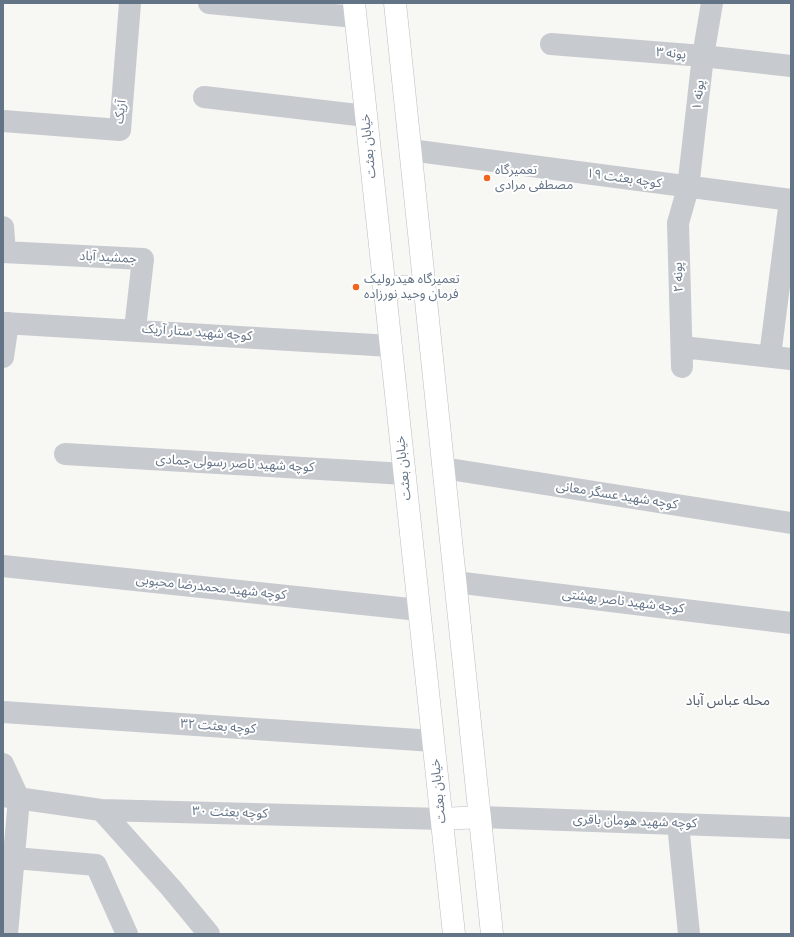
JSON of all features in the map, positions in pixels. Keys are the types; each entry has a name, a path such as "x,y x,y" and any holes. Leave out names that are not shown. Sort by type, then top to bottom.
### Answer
{"main road":[{"path":"394,3 492,934"},
{"name":"خیابان بعثت","path":"354,10 454,934"},
{"path":"384,288 424,287"},
{"path":"442,819 480,817"}],"street":[{"name":"آزیک","path":"3,121 120,130 130,3"},
{"path":"208,3 354,10"},
{"name":"پونه ۱","path":"688,188 703,56 712,3"},
{"name":"پونه ۳","path":"551,44 703,56 791,66"},
{"path":"204,97 366,116"},
{"name":"کوچه بعثت ۱۹","path":"410,150 688,188 790,200"},
{"name":"پونه ۲","path":"688,188 678,223 682,357 770,356"},
{"path":"790,200 770,356 791,359"},
{"path":"3,227 4,252"},
{"name":"جمشید آباد","path":"4,252 143,259 135,329"},
{"path":"3,357 5,323"},
{"name":"کوچه شهید ستار آریک","path":"5,323 135,329 391,346"},
{"name":"کوچه شهید ناصر رسولی جمادی","path":"64,454 405,474"},
{"name":"کوچه شهید عسگر معانی","path":"443,468 791,523"},
{"name":"کوچه شهید محمدرضا محبوبی","path":"3,566 419,610"},
{"name":"کوچه شهید ناصر بهشتی","path":"455,582 791,623"},
{"name":"کوچه بعثت ۳۲","path":"3,712 433,741"},
{"path":"3,764 11,797 7,934"},
{"name":"کوچه بعثت ۳۰","path":"11,797 100,810 442,819"},
{"path":"100,810 171,888 209,934"},
{"name":"کوچه شهید هومان باقری","path":"480,817 791,828"},
{"path":"678,824 689,934"},
{"path":"9,857 96,865 127,934"}],"place":[{"name":"تعمیرگاه مصطفی مرادی","path":"487,178"},
{"name":"تعمیرگاه هیدرولیک فرمان وحید نورزاده","path":"356,287"}],"district":[{"name":"محله عباس آباد","path":"728,701"}]}
